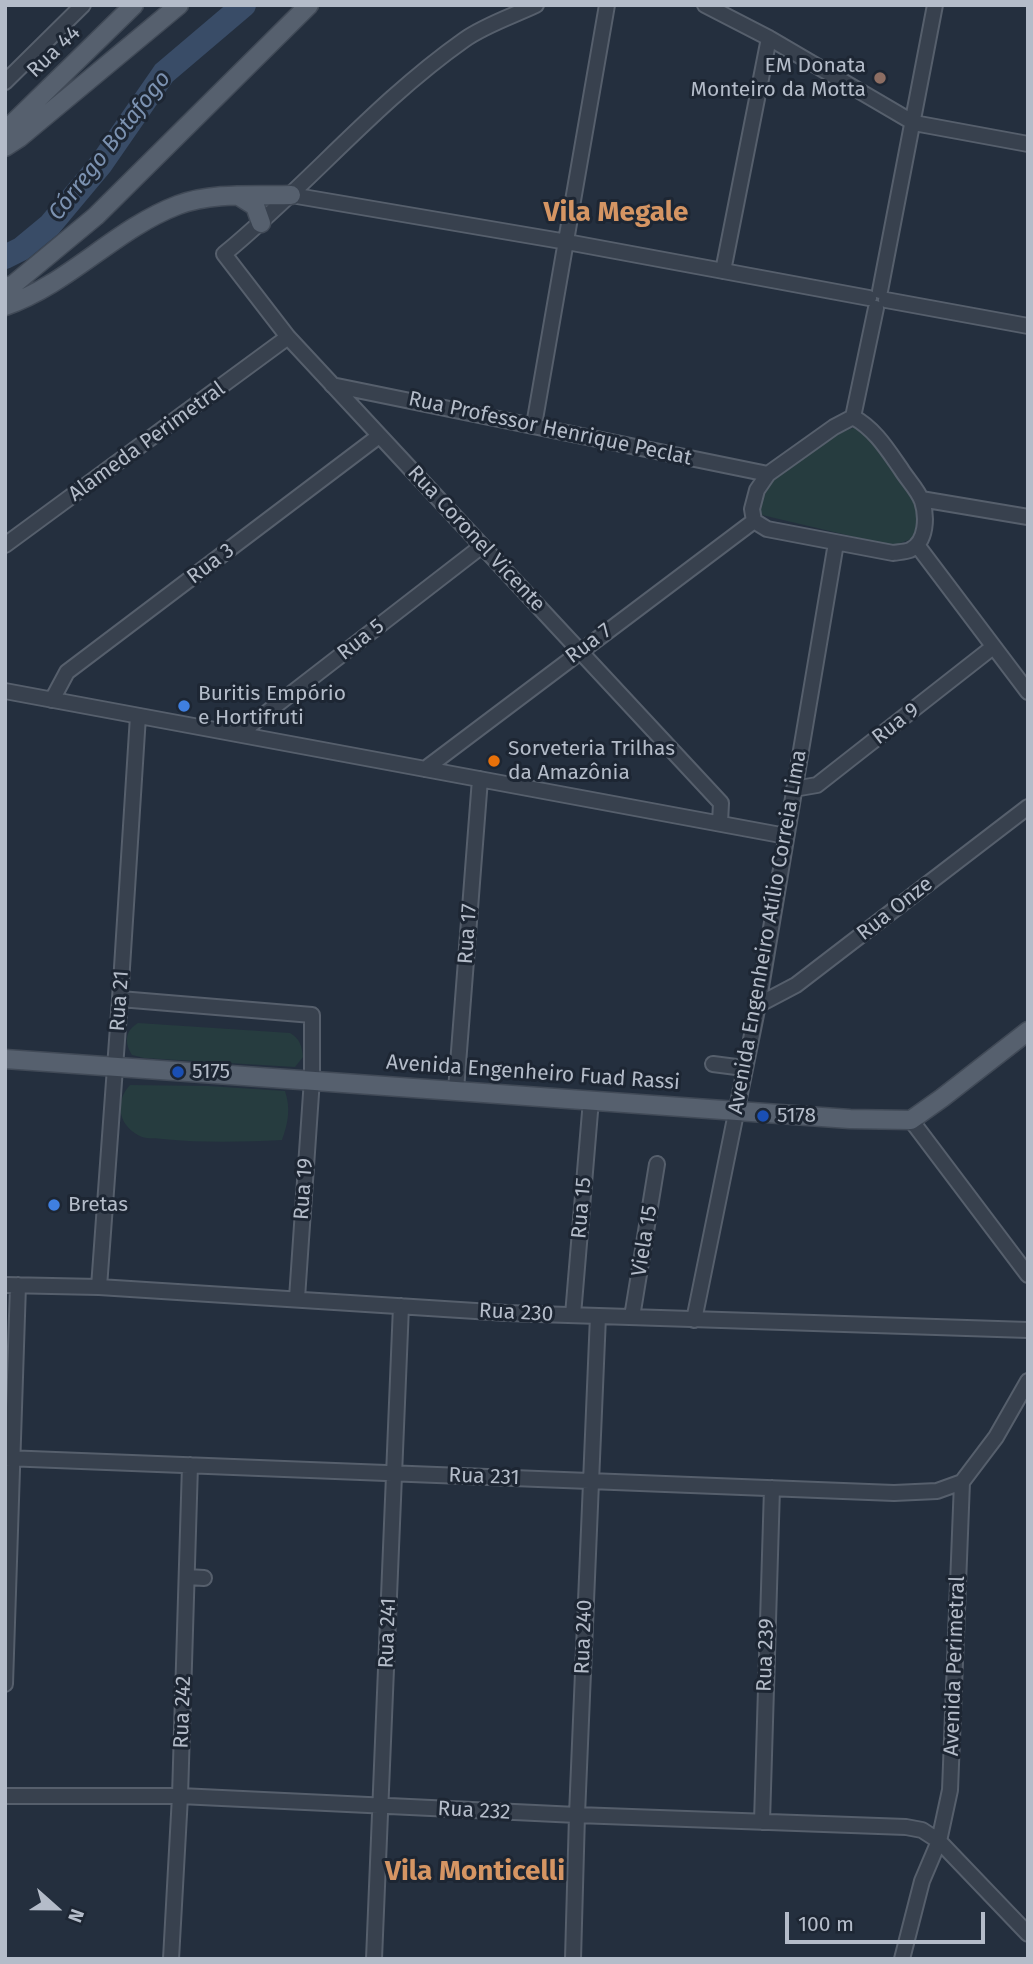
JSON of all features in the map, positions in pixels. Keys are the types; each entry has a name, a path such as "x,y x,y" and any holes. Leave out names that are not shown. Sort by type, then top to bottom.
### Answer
{"main road":[{"name":"Rua 44","path":"5,131 134,5"},
{"path":"5,146 19,138 179,5"},
{"path":"5,288 14,284 96,216 309,5"},
{"path":"5,306 39,291 111,245 132,228 179,205 239,196 291,195"},
{"path":"239,196 255,206 261,223"},
{"path":"911,1120 1028,1031"},
{"name":"Avenida Engenheiro Fuad Rassi","path":"5,1059 850,1119 911,1120"}],"street":[{"path":"5,82 83,5"},
{"path":"261,223 398,90 467,38 536,5"},
{"path":"534,425 607,5"},
{"path":"705,5 769,38 914,123 1028,144"},
{"path":"853,417 914,123 935,5"},
{"path":"723,271 769,38"},
{"path":"291,195 1028,326"},
{"name":"Rua Coronel Vicente","path":"261,223 224,254 288,337 721,803 720,823"},
{"name":"Alameda Perimetral","path":"5,545 288,337"},
{"name":"Rua Professor Henrique Peclat","path":"332,385 768,474"},
{"path":"853,417 865,423 880,439 921,499 925,514 924,531 917,545 909,551 894,553 836,543 767,529 754,521 752,509 757,490 768,474 834,427 853,417"},
{"name":"Rua 3","path":"52,700 67,672 380,436"},
{"path":"921,499 1028,517"},
{"name":"Rua 7","path":"425,769 754,521"},
{"name":"Avenida Engenheiro Atílio Correia Lima","path":"694,1320 758,1005 836,543"},
{"path":"917,545 1028,692"},
{"name":"Rua 5","path":"239,734 482,546"},
{"name":"Rua 9","path":"794,789 817,785 993,647"},
{"path":"5,691 480,779 557,800 786,835"},
{"name":"Rua 21","path":"99,1287 138,716"},
{"name":"Rua 17","path":"456,1090 480,779"},
{"name":"Rua Onze","path":"758,1005 796,985 1028,807"},
{"name":"Rua 19","path":"120,999 312,1015 312,1079 297,1298"},
{"path":"713,1065 744,1068"},
{"name":"Rua 15","path":"573,1315 591,1100"},
{"path":"911,1120 1023,1256 1028,1275"},
{"name":"Viela 15","path":"632,1317 657,1164"},
{"path":"5,1684 12,1285"},
{"name":"Rua 230","path":"12,1285 99,1287 297,1298 401,1307 573,1315 1022,1330"},
{"name":"Rua 241","path":"374,1959 401,1307"},
{"name":"Rua 240","path":"573,1959 598,1316"},
{"path":"1022,1330 1028,1316"},
{"path":"962,1482 996,1437 1028,1381"},
{"name":"Rua 231","path":"9,1458 894,1493 937,1491 962,1482"},
{"name":"Rua 242","path":"171,1959 180,1796 190,1465"},
{"name":"Avenida Perimetral","path":"902,1959 922,1881 939,1841 950,1790 962,1482"},
{"name":"Rua 239","path":"762,1822 772,1488"},
{"path":"187,1577 204,1578"},
{"name":"Rua 232","path":"5,1796 180,1796 382,1807 906,1826 922,1830 939,1841"},
{"path":"939,1841 1028,1934"}],"green space":[{"path":"859,426 910,491 918,521 911,539 893,546 762,515 759,506 779,473 799,456 824,441"},
{"path":"138,1023 290,1033 300,1043 303,1057 295,1067 144,1058 132,1055 127,1041 128,1033"},
{"path":"130,1085 285,1091 288,1104 286,1128 282,1140 208,1142 142,1137 128,1127 121,1114 122,1099"}],"waterway":[{"name":"Córrego Botafogo","path":"5,257 21,249 50,225 101,164 164,73 244,5"}],"place":[{"name":"EM Donata Monteiro da Motta","path":"880,78"},
{"name":"Buritis Empório e Hortifruti","path":"184,706"},
{"name":"Sorveteria Trilhas da Amazônia","path":"494,761"},
{"name":"5175","path":"178,1072"},
{"name":"5178","path":"763,1116"},
{"name":"Bretas","path":"54,1205"}],"district":[{"name":"Vila Megale","path":"616,213"},
{"name":"Vila Monticelli","path":"475,1872"}]}
